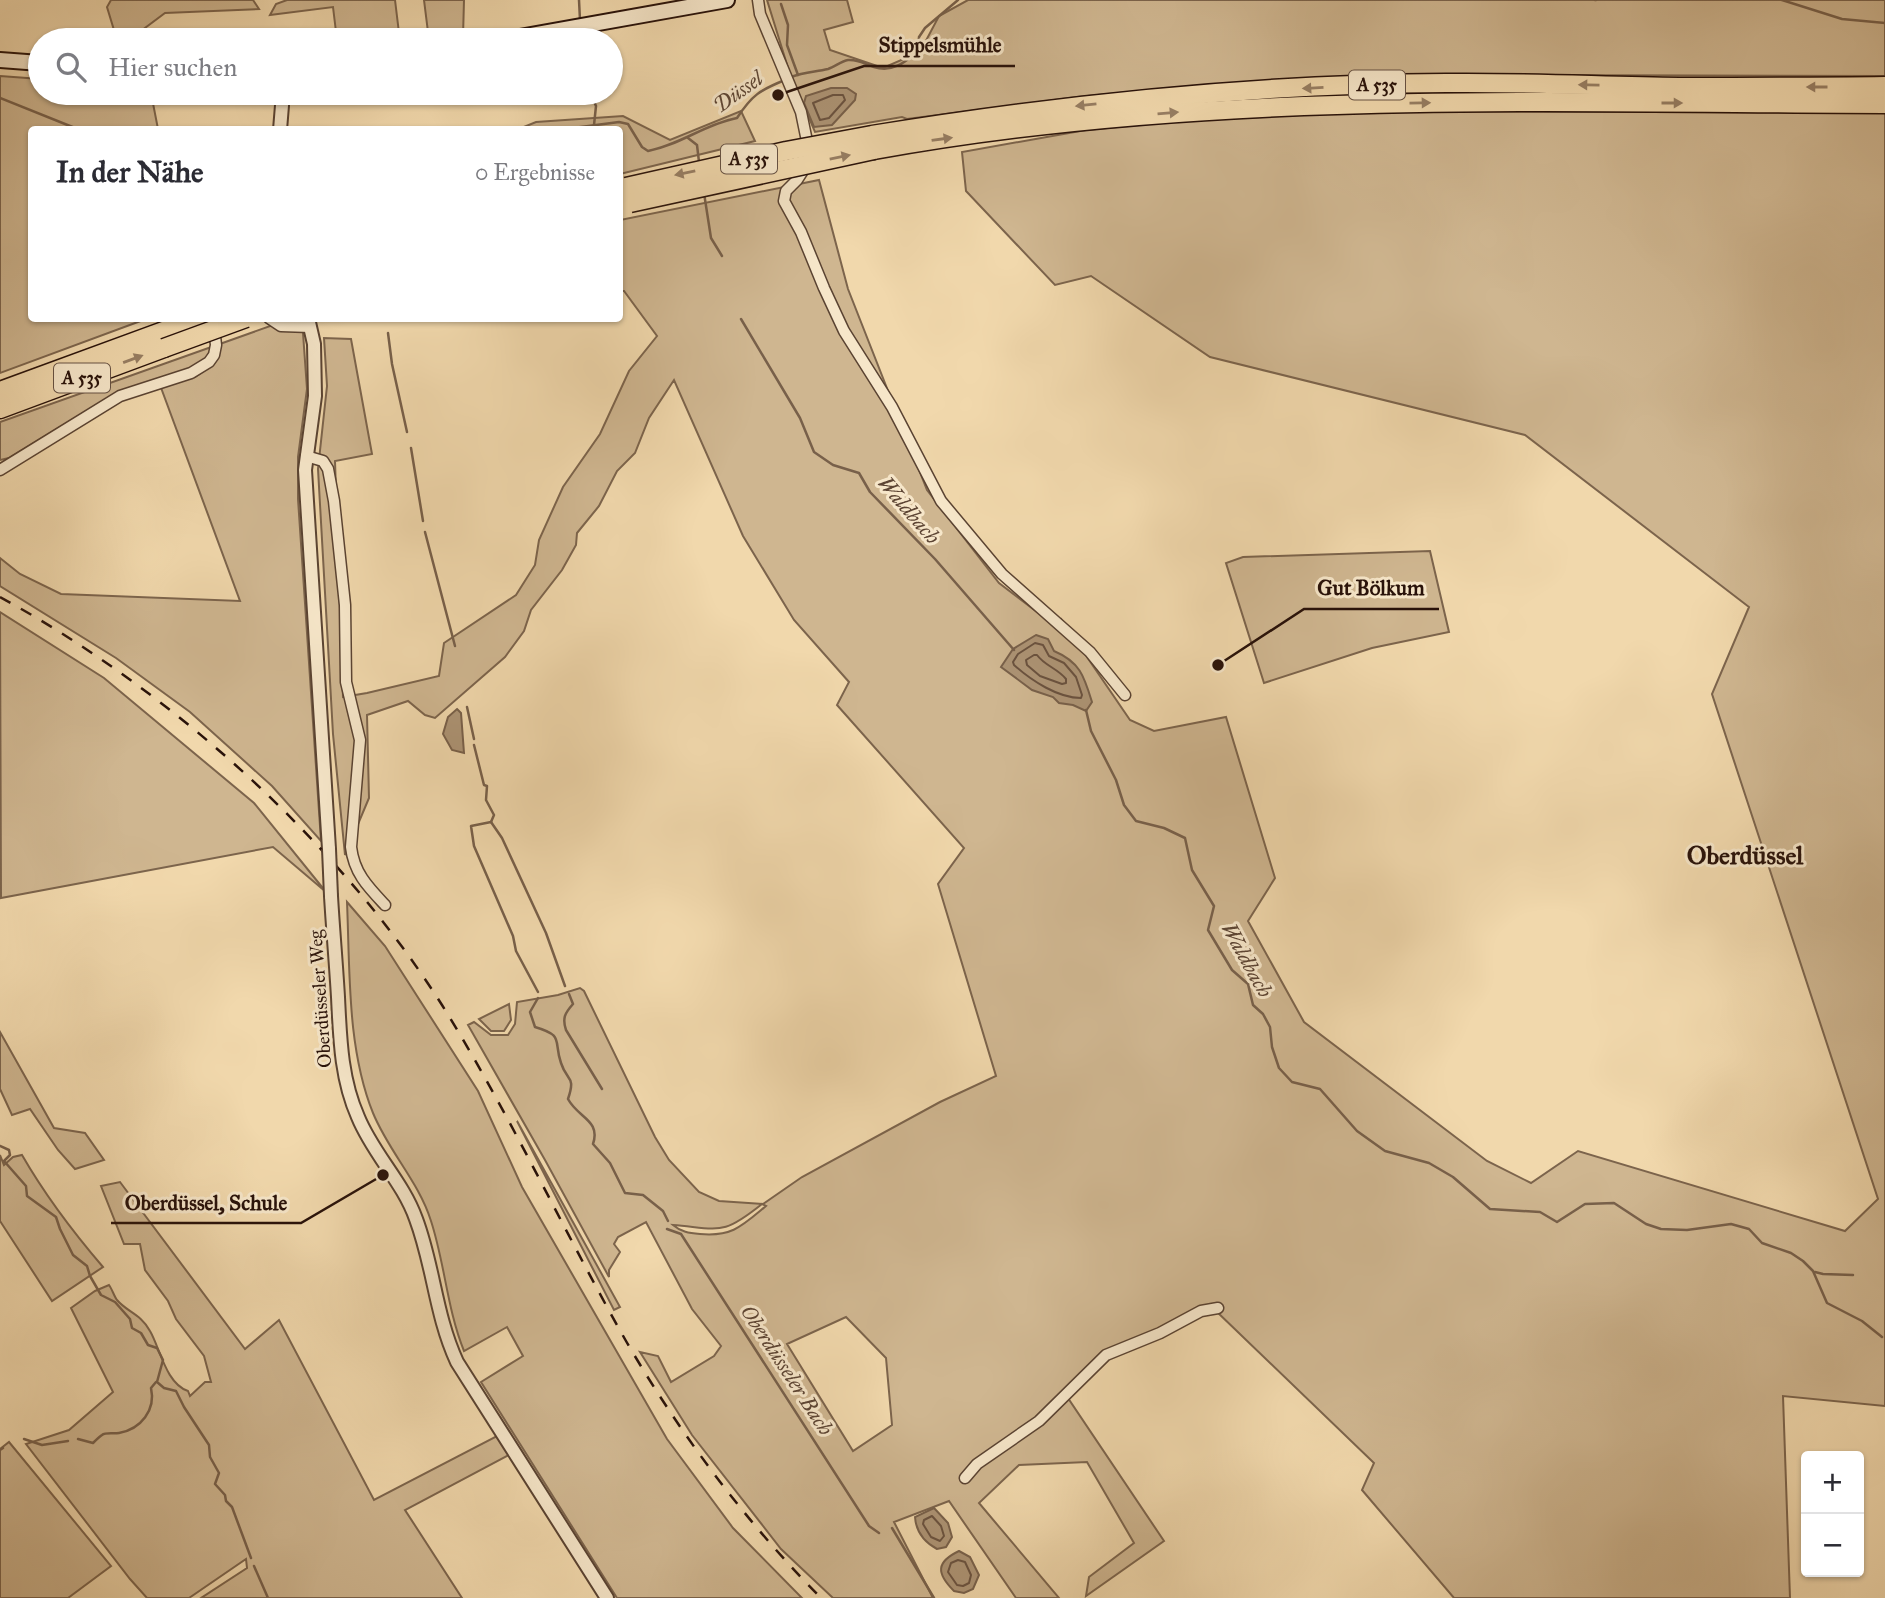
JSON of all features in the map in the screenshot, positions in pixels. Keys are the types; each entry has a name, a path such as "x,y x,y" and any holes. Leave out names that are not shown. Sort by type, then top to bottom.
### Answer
{"highway":[{"name":"A 535","path":"873,143 981,117 1081,105 1310,88 1445,83 1681,87 1885,86"},
{"name":"A 535","path":"624,196 786,151 1181,112 1444,103 1885,104"},
{"name":"A 535","path":"0,408 162,340 192,322"},
{"name":"A 535","path":"0,391 162,340 232,322"}],"main road":[{"path":"570,28 727,0"},
{"path":"0,61 28,62"}],"street":[{"path":"758,0 761,14 803,120 809,156 805,170 783,198 801,232 844,331 892,407 949,511 1002,574 1090,652 1125,695"},
{"path":"280,126 282,105"},
{"path":"0,470 120,396 191,373 209,362 216,345 213,322"},
{"name":"Oberdüsseler Weg","path":"275,322 281,326 309,323 315,360 315,396 306,456 306,495 331,896 346,1083 357,1116 372,1145 407,1196 416,1217 439,1314 457,1362 607,1598"},
{"path":"306,456 323,461 328,469 334,501 345,605 346,681 360,740 351,847 353,862 363,880 385,905"},
{"path":"965,1478 977,1464 1039,1420 1106,1355 1160,1334 1201,1311 1218,1308"}],"shaded area":[{"path":"111,0 253,0 259,9 165,13 145,28 113,28 107,7"},
{"path":"287,0 395,0 398,28 336,28 333,7 270,15 276,4"},
{"path":"424,0 464,0 463,28 428,28"},
{"path":"767,0 847,0 853,22 824,30 830,50 883,68 920,52 939,16 968,0 1885,0 1885,76 1511,75 1181,87 1077,97 907,119 902,117 815,132 789,71"},
{"path":"0,76 28,78 28,105 153,105 157,126 28,126 28,322 138,322 0,373"},
{"path":"741,111 755,141 623,173 623,126 526,126 536,122 623,116 670,140"},
{"path":"1379,111 1885,113 1885,1406 1783,1396 1790,1598 1454,1598 1362,1490 1374,1463 1215,1310 1101,1362 1068,1398 1164,1541 1086,1596 1089,1577 1134,1543 1087,1462 1019,1465 979,1503 1059,1598 1016,1598 949,1501 894,1522 933,1598 833,1598 781,1549 692,1435 640,1352 658,1356 671,1382 714,1356 721,1346 692,1309 646,1222 618,1237 614,1244 620,1252 609,1270 609,1277 468,1025 474,1022 491,1035 508,1035 515,1024 517,1002 580,988 584,991 655,1137 669,1160 699,1192 719,1201 763,1204 802,1177 940,1102 996,1076 938,884 964,848 837,705 849,682 794,620 743,536 674,380 649,418 635,453 617,471 599,506 577,533 576,545 562,570 531,610 524,631 505,657 435,718 425,715 408,701 367,715 369,798 345,855 333,734 318,469 327,386 324,338 351,339 372,454 335,461 343,697 439,676 444,643 516,595 535,565 539,540 563,487 600,434 629,371 657,336 623,291 623,219 819,180 848,289 927,490 999,583 1050,622 1061,619 1130,720 1154,731 1226,717 1275,878 1248,921 1304,1022 1487,1161 1531,1183 1578,1151 1845,1231 1878,1199 1712,694 1749,607 1525,435 1210,357 1091,276 1055,285 966,191 962,152 1086,130 1181,121","holes":["762,1204 766,1206 736,1229 720,1234 689,1233 673,1225 720,1228 738,1221","846,1317 886,1358 892,1425 853,1451 787,1344"]},
{"path":"282,322 302,322 307,389 298,457 298,499 321,841 272,786 190,712 116,658 0,586 0,558 20,574 61,594 240,601 160,385 195,377 211,366 205,362 80,415 9,458 0,460 0,422"},
{"path":"1430,551 1449,632 1372,648 1264,683 1226,563 1243,557"},
{"path":"0,612 104,678 254,803 326,892 273,847 1,898"},
{"path":"347,902 385,946 478,1091 522,1187 667,1439 733,1528 802,1598 617,1598 481,1382 523,1356 507,1327 464,1351 426,1207 373,1113 358,1062 351,1009"},
{"path":"509,1004 511,1020 504,1031 491,1031 479,1019"},
{"path":"0,1032 54,1128 85,1133 104,1160 75,1169 58,1150 30,1109 12,1115 0,1089"},
{"path":"517,1121 620,1307 614,1310"},
{"path":"0,1155 4,1165 13,1157 22,1155 60,1213 103,1267 52,1301 0,1221"},
{"path":"120,1182 245,1349 279,1320 374,1500 497,1436 509,1455 405,1510 462,1598 201,1598 247,1568 246,1559 189,1598 147,1598 130,1579 26,1444 69,1430 113,1392 71,1308 95,1291 109,1285 117,1300 146,1325 164,1365 180,1387 188,1391 190,1396 205,1382 211,1382 204,1356 176,1319 168,1301 145,1270 140,1244 124,1244 101,1186"},
{"path":"9,1442 111,1566 68,1598 0,1598 0,1449"}],"water":[{"path":"831,88 847,88 856,94 855,100 832,125 814,127 804,103 806,96"},
{"path":"1036,635 1048,639 1054,651 1070,660 1080,671 1092,702 1086,711 1059,703 1053,697 1032,690 1001,667 1013,649"},
{"path":"457,709 461,713 464,753 452,750 443,734 448,717"},
{"path":"934,1508 948,1523 952,1537 946,1547 937,1549 922,1536 915,1517"},
{"path":"959,1551 970,1557 979,1575 973,1589 964,1593 954,1591 944,1579 941,1568 946,1559"}],"waterway":[{"path":"579,0 580,20"},
{"name":"Düssel","path":"791,77 828,69 848,60 887,69 898,65 918,51 919,37 925,28 958,0"},
{"name":"Düssel","path":"1782,0 1842,19 1885,23"},
{"path":"781,4 788,25 787,45 798,75"},
{"name":"Düssel","path":"588,126 619,122 628,124 642,147 648,151 737,118 757,94 785,80"},
{"name":"Düssel","path":"0,98 70,126"},
{"path":"594,125 596,105"},
{"name":"Waldbach","path":"688,138 697,145 699,162"},
{"name":"Waldbach","path":"704,193 711,238 722,256"},
{"name":"Waldbach","path":"741,319 800,418 814,452 833,465 859,473 870,492 935,559 1014,650"},
{"name":"Oberdüsseler Bach","path":"388,333 407,432"},
{"name":"Oberdüsseler Bach","path":"411,448 423,521"},
{"name":"Oberdüsseler Bach","path":"425,532 455,646"},
{"name":"Oberdüsseler Bach","path":"467,707 474,739"},
{"name":"Waldbach","path":"1086,710 1091,731 1116,780 1124,805 1136,821 1164,828 1185,838 1192,870 1214,906 1208,930 1232,970 1248,984 1253,1005 1263,1014 1270,1027 1272,1047 1279,1068 1292,1082 1320,1089 1357,1131 1385,1151 1429,1163 1453,1177 1490,1209 1540,1212 1557,1222 1585,1204 1614,1203 1646,1224 1661,1229 1687,1230 1731,1224 1749,1229 1762,1243 1791,1253 1803,1261 1813,1271 1827,1303 1862,1321 1882,1337"},
{"name":"Oberdüsseler Bach","path":"474,745 484,785 487,786 486,800 494,815 491,822"},
{"name":"Oberdüsseler Bach","path":"491,822 471,826 474,846 513,936 516,951 538,992"},
{"path":"491,822 502,838 546,933 565,986"},
{"path":"569,994 573,1004 565,1016 566,1030 602,1089"},
{"name":"Oberdüsseler Bach","path":"538,998 530,1012 535,1027 551,1033 556,1040 563,1069 571,1082 568,1099 591,1124 595,1136 593,1144 610,1163 625,1193 643,1195 663,1211 668,1221"},
{"path":"0,1146 9,1150 10,1155 4,1161 26,1186 27,1196 56,1217 73,1255 87,1266 101,1295 115,1302 130,1319 132,1328 141,1333 148,1345 157,1348 163,1360 157,1382 164,1388 176,1391 209,1445 210,1457 219,1473 215,1484 232,1507 251,1558"},
{"name":"Oberdüsseler Bach","path":"667,1229 681,1234 869,1526 879,1533"},
{"name":"Waldbach","path":"1815,1272 1853,1275"},
{"path":"78,1439 93,1443 104,1434 127,1431 140,1423 149,1411 151,1388 156,1382"},
{"path":"24,1439 42,1445 68,1441"},
{"name":"Oberdüsseler Bach","path":"892,1528 934,1598"},
{"path":"254,1566 268,1598"}],"railway":[{"path":"0,597 64,635 126,677 187,724 246,774 301,828 353,885 400,944 467,1046 626,1341 669,1410 740,1507 821,1598"}],"place":[{"name":"Stippelsmühle","path":"778,95"},
{"name":"Gut Bölkum","path":"1218,665"},
{"name":"Oberdüssel, Schule","path":"383,1175"}],"district":[{"name":"Oberdüssel","path":"1745,855"}]}
